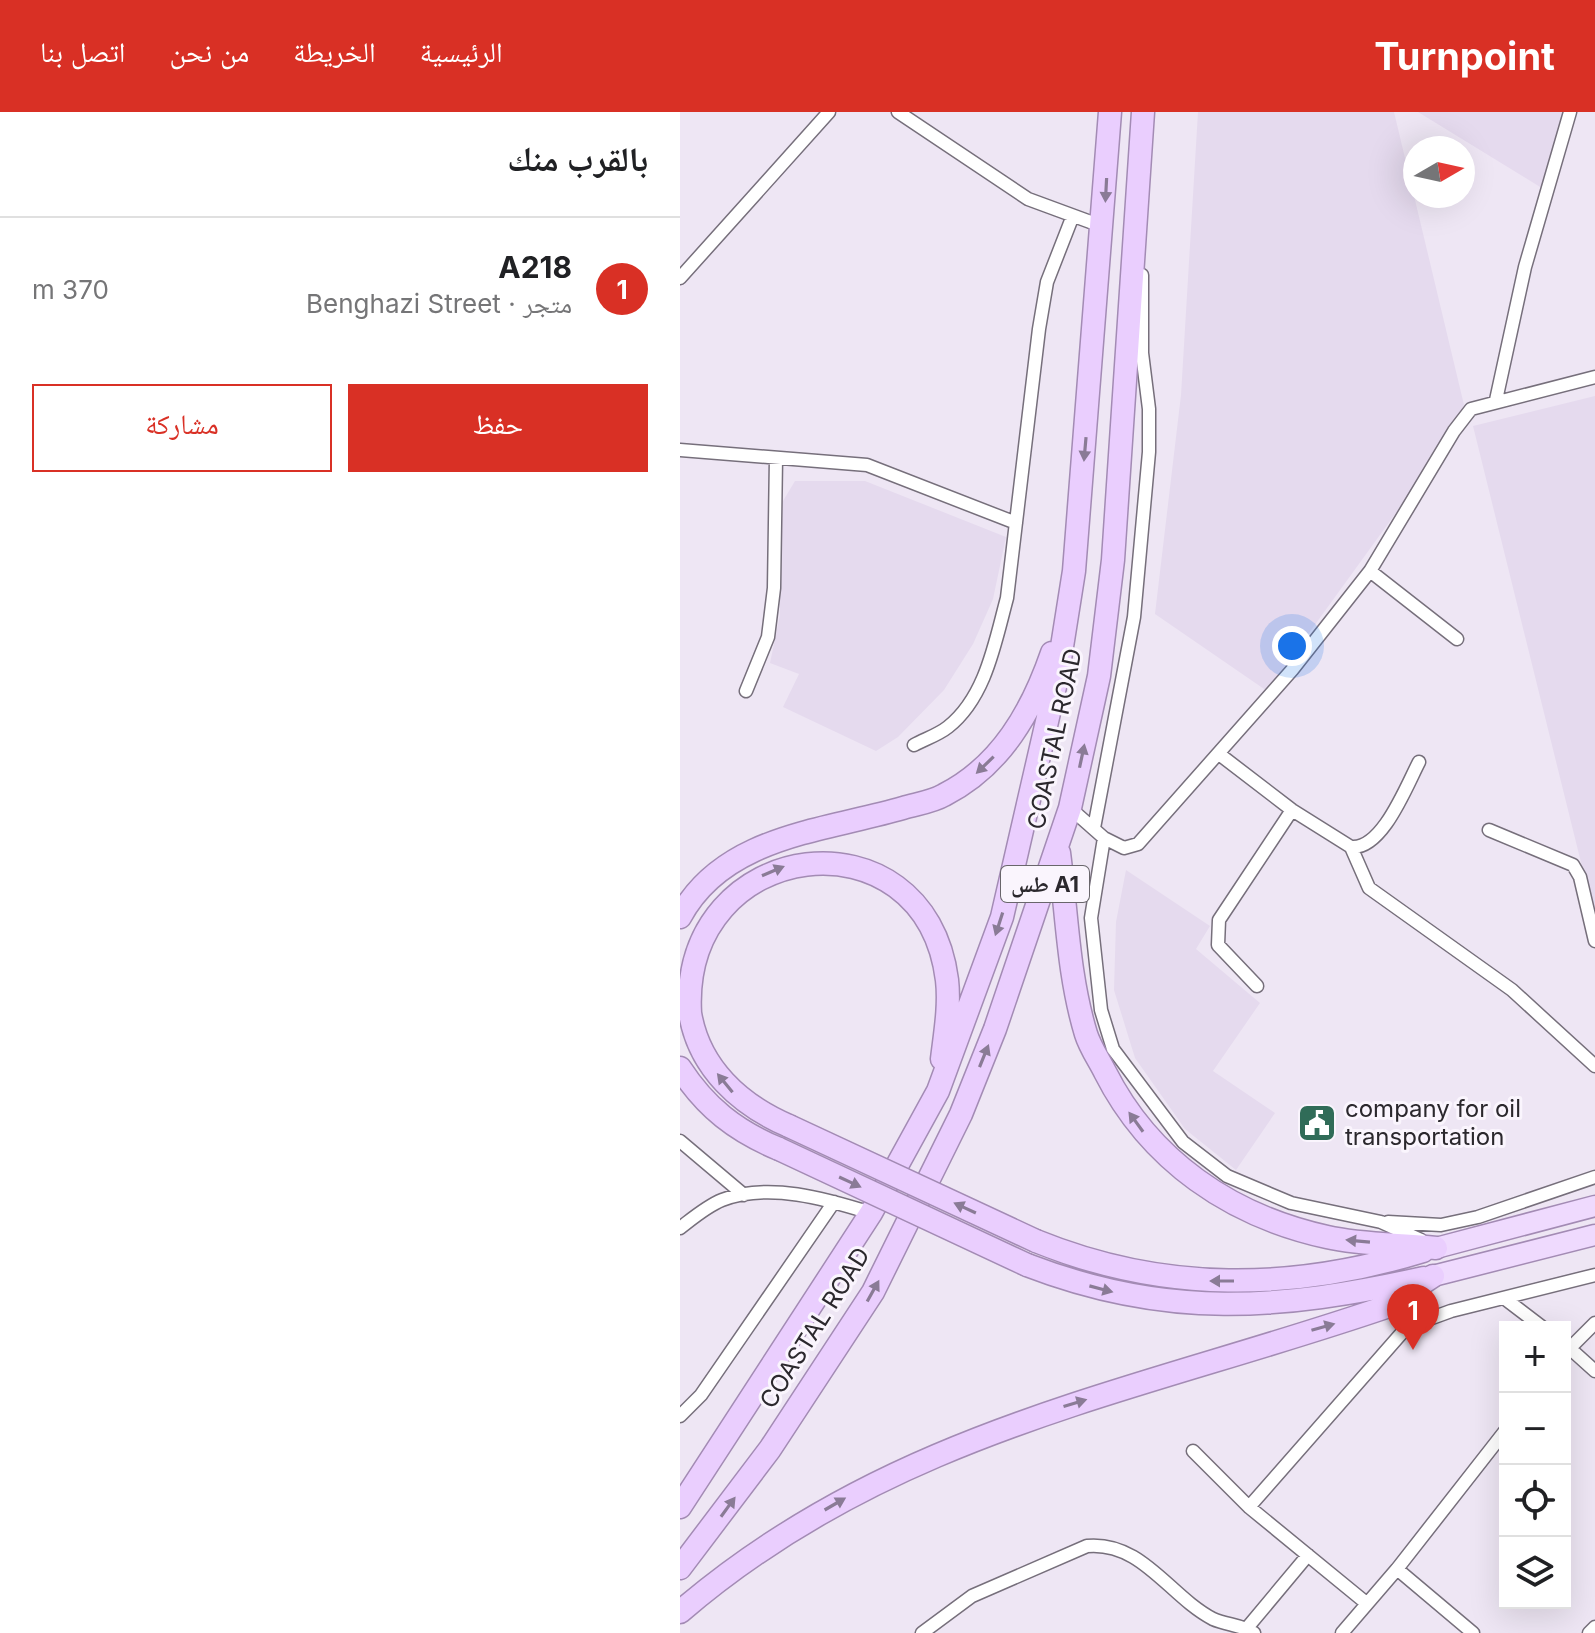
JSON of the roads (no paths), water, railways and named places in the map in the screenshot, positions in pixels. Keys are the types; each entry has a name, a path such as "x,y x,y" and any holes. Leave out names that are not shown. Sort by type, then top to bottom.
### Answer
{"highway":[{"name":"COASTAL ROAD","path":"680,1507 871,1213 938,1091 1002,917 1057,678 1074,571 1104,227 1110,112"},
{"name":"COASTAL ROAD","path":"680,1568 770,1449 873,1292 961,1114 995,1029 1070,808 1099,676 1113,560 1143,112"},
{"path":"680,917 690,899 717,873 755,848 943,796 981,771 1019,729 1047,666 1074,571"},
{"path":"1058,845 1072,978 1087,1037 1116,1094 1148,1139 1188,1176 1278,1225 1330,1238 1436,1248"},
{"path":"938,1091 946,1026 947,980 933,934 906,898 873,875 841,863 811,862 780,867 739,887 710,914 693,948 687,990 692,1027 709,1062 736,1096 759,1113 1036,1241 1084,1259 1136,1273 1216,1281 1328,1273 1391,1261 1436,1248"},
{"path":"680,1068 696,1092 721,1117 747,1136 1027,1265 1069,1281 1122,1295 1180,1303 1241,1305 1298,1302 1433,1276"},
{"path":"680,1612 791,1529 870,1484 952,1447 1051,1411 1386,1307 1433,1276"}],"main road":[{"path":"1436,1248 1595,1206"},
{"path":"1433,1276 1595,1235"}],"street":[{"path":"680,278 829,112"},
{"path":"898,112 1028,199 1072,218 1104,227"},
{"path":"1496,400 1525,267 1570,112"},
{"path":"914,745 947,728 980,686 1007,598 1047,282 1072,218"},
{"path":"1094,828 1134,617 1149,452 1149,409 1142,353 1140,245 1133,226"},
{"path":"1070,808 1104,838 1124,848 1138,844 1219,754 1370,571 1454,431 1471,409 1496,400 1595,377"},
{"path":"680,450 867,465 1016,523"},
{"path":"746,691 770,624 774,588 776,458"},
{"path":"1370,571 1457,639"},
{"path":"1219,754 1292,810 1351,847 1362,848 1374,839 1419,762"},
{"path":"1257,986 1218,945 1219,920 1292,810"},
{"path":"1489,830 1573,865 1580,877 1595,941"},
{"path":"1104,838 1091,918 1092,944 1101,1010 1113,1049 1183,1142 1227,1176 1291,1203 1381,1222 1441,1225 1478,1217 1595,1177"},
{"path":"1351,847 1369,888 1512,990 1595,1066"},
{"path":"680,1141 744,1195"},
{"path":"680,1228 723,1200 744,1195 790,1195 834,1202 871,1213"},
{"path":"680,1416 701,1395 834,1202"},
{"path":"1381,1222 1436,1248"},
{"path":"1249,1507 1407,1327 1595,1275"},
{"path":"1504,1298 1534,1321"},
{"path":"1571,1344 1595,1323"},
{"path":"1571,1352 1595,1371"},
{"path":"1342,1633 1365,1602 1397,1569 1499,1439"},
{"path":"1193,1451 1249,1507 1365,1602"},
{"path":"922,1633 937,1619 983,1590 1087,1546 1106,1544 1127,1552 1224,1629 1251,1631 1308,1555"},
{"path":"1397,1569 1473,1633"},
{"path":"1589,1633 1595,1627"}],"place":[{"name":"company for oil transportation","path":"1317,1123"},
{"name":"A218","path":"1413,1350"}]}
